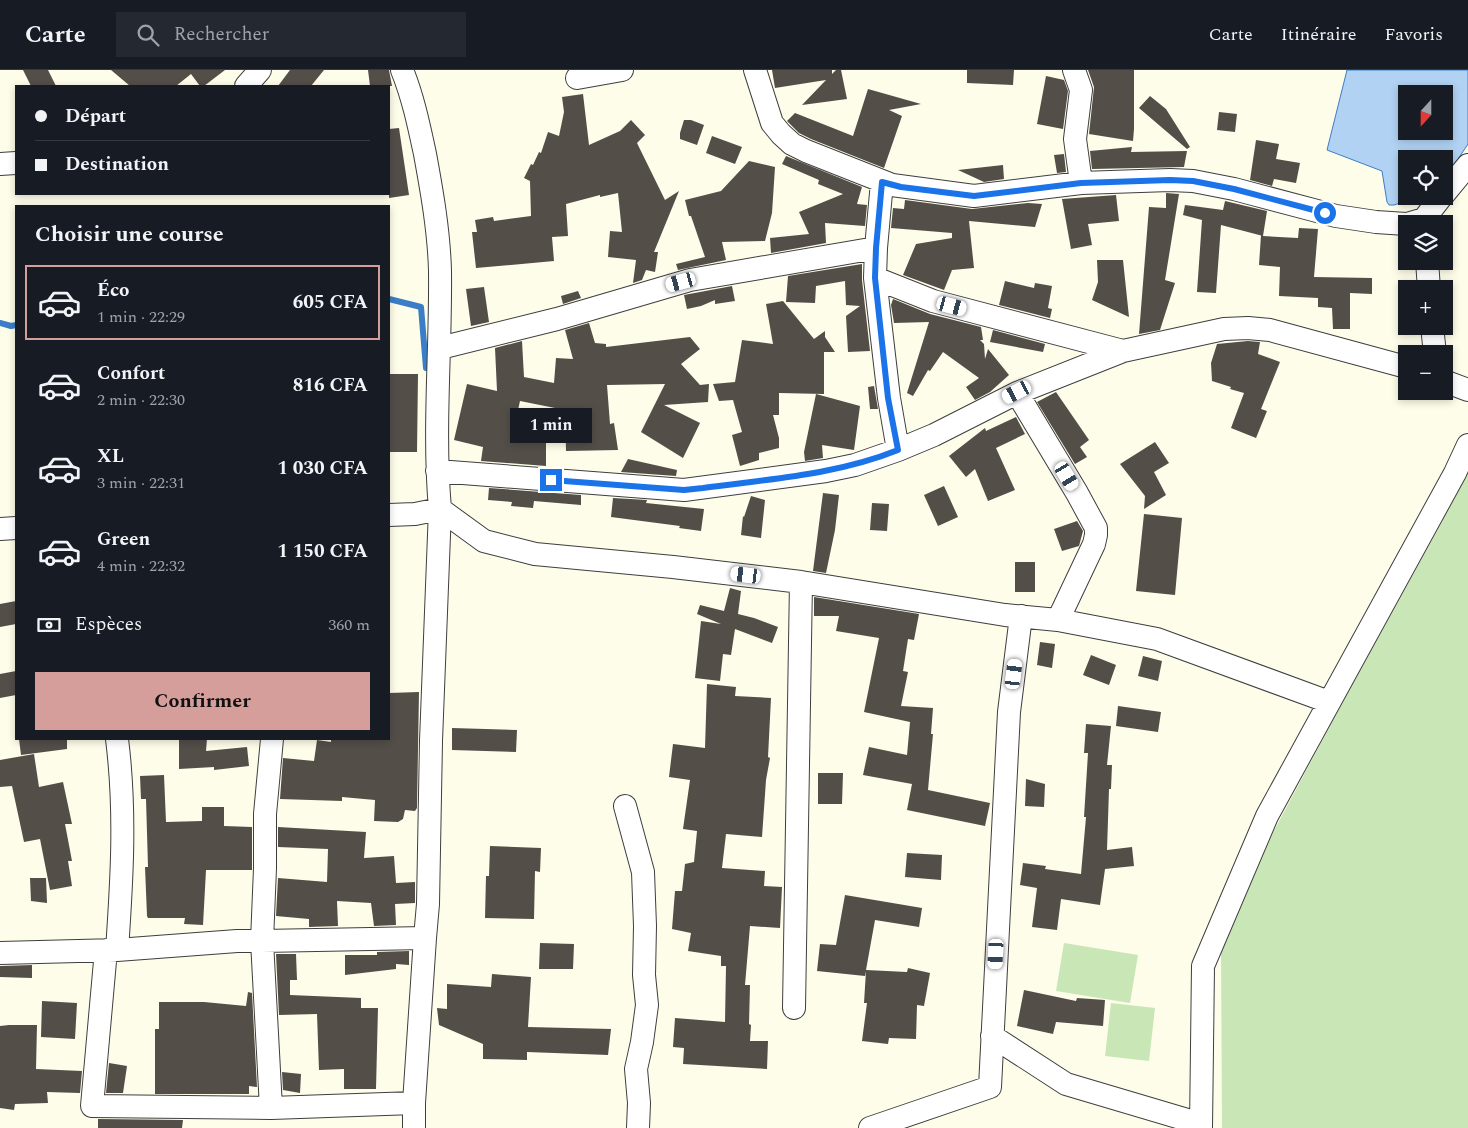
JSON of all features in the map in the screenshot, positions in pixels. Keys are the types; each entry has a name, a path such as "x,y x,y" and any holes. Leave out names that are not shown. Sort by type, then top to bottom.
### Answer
{"street":[{"path":"247,85 260,70"},
{"path":"402,70 420,129 436,220 440,268 437,471 440,509 431,741 428,904 414,1103 414,1128"},
{"path":"577,78 622,70"},
{"path":"755,70 772,123 792,144 882,182 901,187 974,196 1081,183 1193,181 1242,191 1336,216 1376,222 1398,223"},
{"path":"1074,70 1082,90 1075,139 1081,183"},
{"path":"0,164 15,163"},
{"path":"1453,183 1468,164"},
{"path":"882,182 875,278 888,398 898,450"},
{"path":"1423,215 1433,205"},
{"path":"440,348 557,319 690,280 876,248"},
{"path":"875,278 933,301 1124,351"},
{"path":"437,471 684,490 826,471 855,465 898,450 934,435 1017,392 1100,359 1124,351 1224,329 1248,328 1270,330 1398,365"},
{"path":"1453,384 1468,390"},
{"path":"1017,392 1096,528 1094,544 1058,620"},
{"path":"992,1036 1066,1084 1198,1127 1203,966 1266,816 1455,473 1468,445"},
{"path":"390,515 424,513 440,509"},
{"path":"440,509 484,541 535,554 673,567 801,582 1058,620 1157,639 1329,702"},
{"path":"0,529 15,528"},
{"path":"794,1008 801,582"},
{"path":"870,1128 990,1087 1010,712 1021,616"},
{"path":"117,740 123,821 123,869 92,1106 271,1108 414,1103"},
{"path":"271,1108 262,941 265,814 272,740"},
{"path":"625,806 643,872 646,1005 642,1042 636,1069 639,1103 638,1128"},
{"path":"0,953 112,950 237,941 425,938"}],"green space":[{"path":"1468,463 1468,1128 1222,1128 1221,948 1249,877 1442,522"},
{"path":"1064,943 1138,955 1130,1003 1056,991"},
{"path":"1111,1003 1155,1008 1149,1061 1105,1056"}],"water":[{"path":"1347,70 1468,70 1468,144 1453,166 1453,150 1398,150 1398,204 1394,205 1389,205 1387,202 1382,171 1327,150"}],"building":[{"path":"23,70 48,70 56,85 30,85"},
{"path":"111,70 225,70 205,85 199,85 191,74 177,85 129,85"},
{"path":"290,70 324,70 312,85 279,85"},
{"path":"368,70 389,70 392,86 370,85"},
{"path":"772,70 832,70 832,74 836,70 841,70 847,99 802,105 826,80 775,88"},
{"path":"967,70 1014,70 1013,85 967,83"},
{"path":"1088,70 1134,70 1133,141 1089,134 1094,87"},
{"path":"1046,76 1064,80 1068,91 1063,129 1037,124"},
{"path":"868,89 921,104 889,110 902,116 884,168 811,139 799,133 787,121 795,113 853,136"},
{"path":"583,94 589,145 620,131 631,120 645,135 637,143 665,200 679,191 654,252 658,252 655,272 646,270 642,280 633,283 636,260 608,257 610,231 622,232 618,193 600,197 600,195 566,204 568,236 552,237 554,261 476,268 472,232 477,232 475,220 493,217 494,221 531,216 530,181 524,178 539,152 541,153 548,132 559,136 564,112 562,97"},
{"path":"1150,96 1166,109 1190,147 1187,149 1139,108"},
{"path":"1219,112 1237,114 1235,132 1217,130"},
{"path":"684,120 691,120 704,125 697,145 680,139"},
{"path":"399,128 409,195 389,198 390,195 390,129"},
{"path":"712,136 742,147 735,164 706,153"},
{"path":"1256,140 1279,144 1276,159 1300,163 1296,183 1274,179 1272,186 1250,180"},
{"path":"1132,147 1131,152 1187,151 1184,167 1092,169 1090,151"},
{"path":"1064,154 1066,172 1057,173 1054,155"},
{"path":"786,156 862,187 857,204 867,205 865,226 825,223 826,243 771,253 770,238 809,234 799,212 843,194 818,184 819,180 782,164"},
{"path":"749,161 775,167 772,213 765,241 722,242 726,260 678,270 676,264 705,257 691,216 689,216 685,200 721,191"},
{"path":"1003,165 1004,179 984,182 958,170"},
{"path":"1166,193 1179,194 1165,280 1175,283 1160,330 1139,334 1149,207 1166,208"},
{"path":"1116,195 1119,221 1088,224 1092,245 1071,249 1062,199"},
{"path":"905,200 972,209 1028,203 1042,204 1035,227 969,221 974,268 952,270 944,290 903,275 916,244 952,238 952,233 891,228 893,208 904,209"},
{"path":"1225,201 1267,211 1263,236 1298,238 1299,228 1318,229 1314,277 1372,278 1372,294 1350,293 1350,329 1333,329 1332,308 1318,307 1318,298 1279,296 1280,267 1259,265 1261,235 1221,225 1216,293 1197,292 1202,220 1183,215 1185,205 1223,210"},
{"path":"1097,260 1123,260 1129,317 1092,300 1098,282"},
{"path":"862,264 870,351 848,352 846,316 860,306 846,305 845,281 816,286 815,303 786,302 788,276"},
{"path":"1005,281 1034,288 1035,283 1052,286 1048,308 1052,309 1050,318 999,305"},
{"path":"732,286 735,301 715,304 715,300 687,309 684,295"},
{"path":"484,287 489,322 471,326 466,289"},
{"path":"578,291 581,298 563,304 561,296"},
{"path":"893,299 930,314 981,327 983,340 980,340 984,344 985,359 988,349 1009,375 990,392 975,400 966,387 979,378 943,352 930,371 928,370 913,396 907,393 929,322 894,323 891,305"},
{"path":"783,301 814,339 825,331 825,337 835,352 824,352 824,394 779,393 779,415 773,415 779,438 779,448 759,453 759,460 740,466 732,435 742,432 733,400 719,401 713,384 735,382 742,340 773,344 766,304"},
{"path":"589,323 595,343 606,344 606,347 690,337 700,349 681,364 700,385 709,384 708,402 664,405 700,423 683,458 641,432 665,384 607,385 610,424 614,423 618,450 566,451 565,410 520,401 512,437 546,438 546,466 481,461 483,447 454,440 467,384 497,391 495,348 522,341 524,377 554,383 556,358 573,359 565,330"},
{"path":"993,330 1045,344 1043,352 990,342"},
{"path":"1248,341 1260,342 1258,354 1280,362 1261,409 1267,411 1256,438 1231,428 1244,393 1212,381 1211,363 1217,344"},
{"path":"390,374 418,374 417,452 390,452"},
{"path":"874,386 878,409 870,409 868,387"},
{"path":"1056,392 1089,440 1080,447 1087,457 1075,464 1037,402"},
{"path":"816,394 860,406 854,450 822,445 823,458 805,461 804,452"},
{"path":"1016,417 1025,434 996,448 1015,490 988,501 975,469 966,477 949,456 985,428 986,431"},
{"path":"1155,442 1169,463 1154,472 1166,495 1144,509 1145,496 1120,464"},
{"path":"628,459 677,470 676,476 621,472"},
{"path":"944,486 958,517 938,526 924,495"},
{"path":"489,488 581,495 581,505 534,501 533,508 511,506 512,502 488,500"},
{"path":"823,493 839,495 835,530 826,573 813,571"},
{"path":"751,496 765,500 761,538 741,535 743,516"},
{"path":"613,498 647,500 646,503 704,509 701,531 679,528 680,526 611,517"},
{"path":"872,503 889,504 887,531 870,530"},
{"path":"1144,514 1182,518 1175,595 1136,591"},
{"path":"1077,521 1083,531 1079,546 1062,551 1054,529"},
{"path":"1015,562 1035,562 1035,592 1015,592"},
{"path":"730,588 741,591 738,614 778,627 772,643 735,629 731,655 723,654 720,681 695,678 701,621 721,624 697,614 700,605 724,611"},
{"path":"814,597 919,614 914,640 908,639 903,671 908,672 901,706 933,708 931,734 933,734 928,790 990,803 985,826 907,810 912,784 863,775 869,747 907,755 910,722 864,712 879,638 836,631 839,616 814,616"},
{"path":"15,601 15,624 0,627 0,604"},
{"path":"1040,642 1055,644 1052,668 1037,665"},
{"path":"1091,655 1116,665 1109,685 1083,675"},
{"path":"1143,656 1162,661 1158,681 1138,676"},
{"path":"15,671 15,695 0,698 0,674"},
{"path":"707,684 736,687 735,696 771,698 768,757 770,758 766,780 762,837 726,834 722,868 765,871 764,886 782,887 780,928 750,926 745,985 750,985 750,1041 768,1041 767,1069 683,1064 684,1048 673,1047 675,1018 725,1022 726,966 721,966 721,956 688,951 691,933 672,929 675,891 682,891 685,864 694,862 697,831 683,829 690,780 669,777 673,744 705,748"},
{"path":"419,692 417,808 415,811 405,810 403,819 398,822 374,821 375,800 342,797 342,801 280,799 283,758 314,761 317,740 331,742 331,740 390,740 390,693"},
{"path":"1118,706 1161,712 1158,732 1116,726"},
{"path":"1086,724 1111,726 1107,765 1112,765 1111,789 1109,789 1107,850 1132,847 1134,866 1105,869 1100,905 1061,899 1057,930 1032,927 1037,888 1020,885 1023,863 1046,866 1045,869 1081,874 1086,817 1084,817 1088,753 1084,753"},
{"path":"452,728 517,730 516,752 452,750"},
{"path":"19,740 67,740 67,749 21,755"},
{"path":"179,740 207,740 206,751 247,747 249,766 214,770 214,767 179,769"},
{"path":"34,754 39,787 63,782 72,824 65,824 72,861 68,861 72,886 50,890 40,839 24,842 12,786 0,787 0,760"},
{"path":"818,773 843,773 842,804 818,804"},
{"path":"164,775 166,822 202,821 202,807 224,807 224,826 252,827 252,870 206,870 203,925 184,924 185,918 148,918 147,916 145,867 148,867 146,799 141,799 140,776"},
{"path":"1026,779 1045,784 1044,807 1025,806"},
{"path":"278,827 366,832 364,858 394,856 396,883 415,882 415,903 395,904 396,925 374,926 371,903 337,901 338,926 309,927 309,919 276,916 278,878 327,882 328,849 278,847"},
{"path":"490,846 541,848 540,872 535,871 534,919 485,918 486,876 489,876"},
{"path":"907,853 942,855 941,880 905,877"},
{"path":"30,878 46,878 47,903 31,901"},
{"path":"845,895 922,908 919,927 875,920 866,970 907,972 908,968 930,973 924,1006 917,1005 916,1039 889,1038 888,1044 862,1041 867,1003 864,1003 866,971 865,976 817,971 820,944 836,945"},
{"path":"540,943 574,944 573,969 539,969"},
{"path":"409,951 409,965 396,964 396,969 345,975 345,955 377,955 377,952"},
{"path":"276,954 296,954 297,980 290,980 290,995 361,998 361,1008 378,1008 376,1089 344,1089 344,1069 319,1070 317,1014 279,1015"},
{"path":"32,965 32,978 0,977 0,966"},
{"path":"492,974 531,977 528,1027 611,1029 608,1055 527,1052 527,1060 483,1059 483,1044 439,1025 437,1008 447,1009 447,984 491,987"},
{"path":"1024,990 1076,1001 1077,998 1105,1000 1103,1026 1056,1022 1053,1034 1017,1026"},
{"path":"248,992 252,993 257,1087 249,1086 249,1094 155,1094 155,1029 159,1029 159,1002 204,1002 246,1006"},
{"path":"42,1001 77,1003 75,1039 41,1037"},
{"path":"37,1025 36,1069 82,1071 80,1093 47,1092 48,1103 15,1104 14,1110 0,1108 0,1026"},
{"path":"109,1063 127,1066 123,1093 106,1093"},
{"path":"282,1072 301,1074 300,1093 283,1090"},
{"path":"98,1119 183,1120 182,1128 98,1128"}],"waterway":[{"path":"390,299 421,307 426,368"},
{"path":"0,323 15,325"}],"route":[{"path":"551,480 684,490 826,471 855,465 898,450 888,398 875,278 882,182 901,187 974,196 1081,183 1193,181 1284,201 1325,213"}]}
